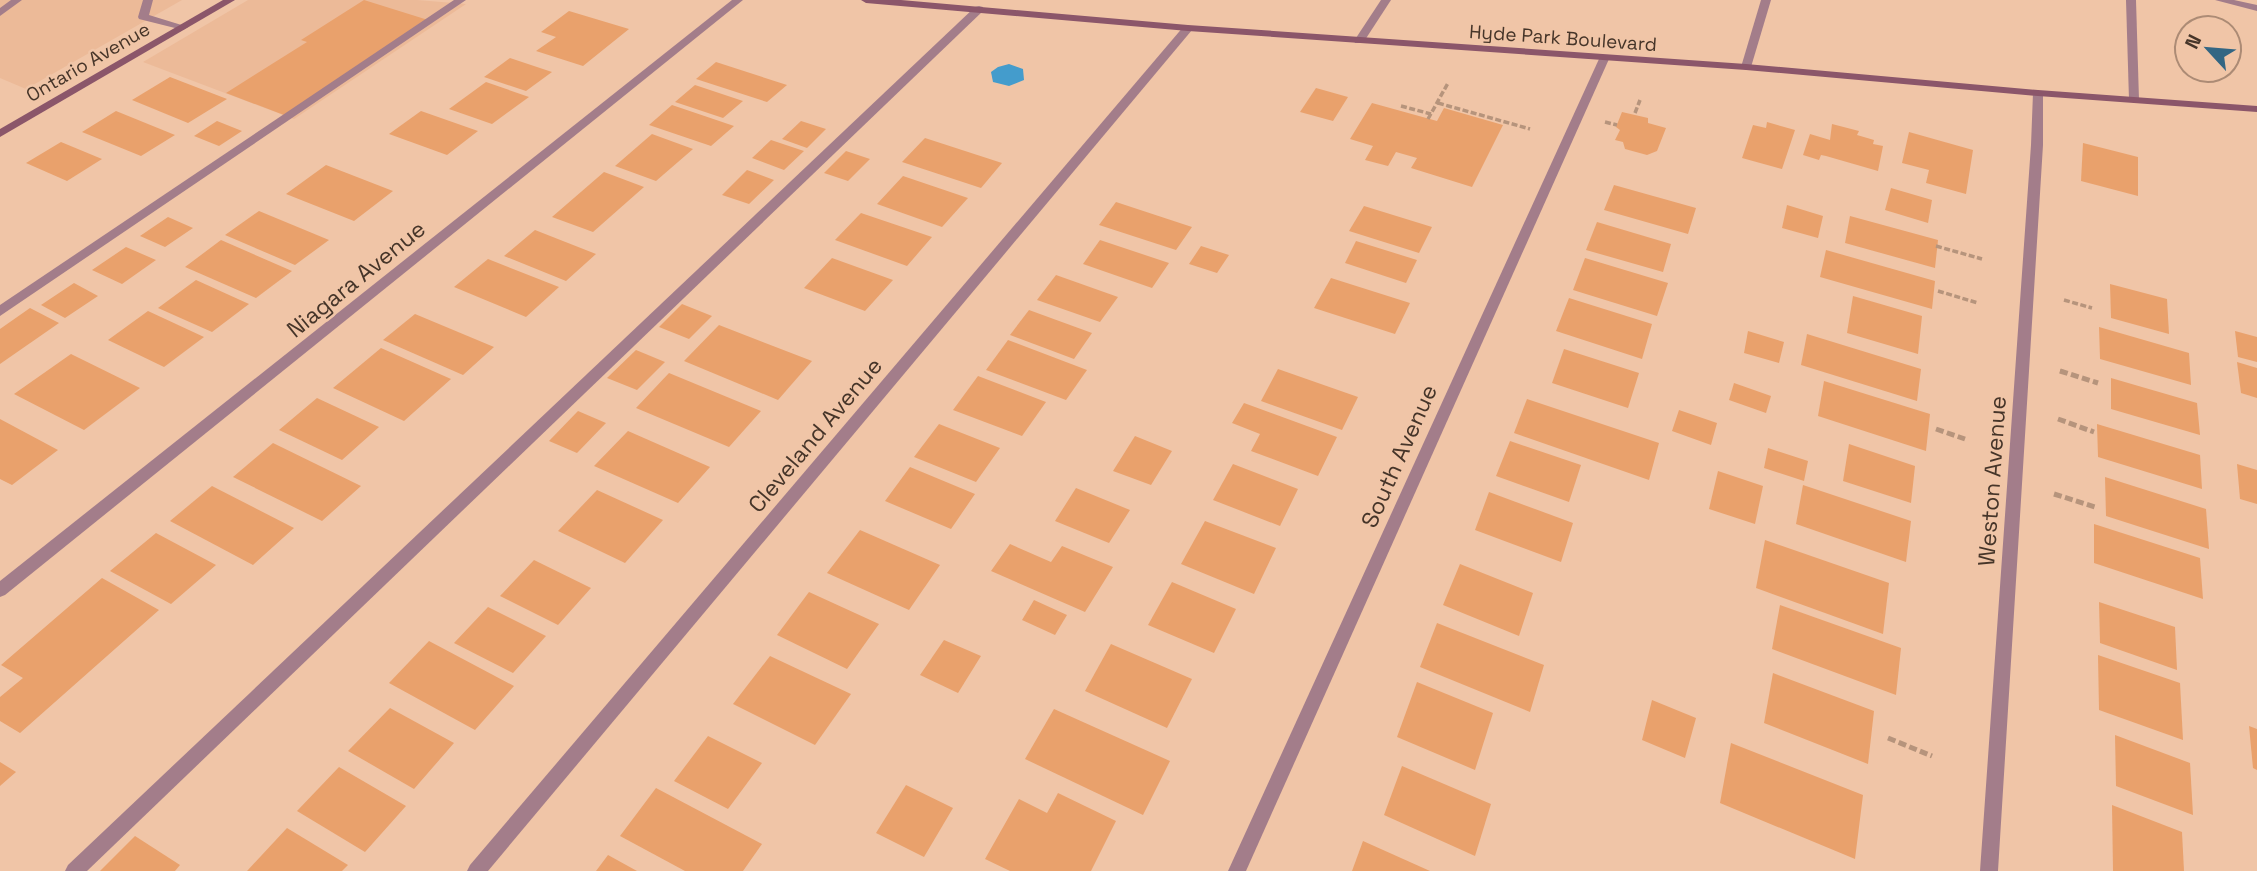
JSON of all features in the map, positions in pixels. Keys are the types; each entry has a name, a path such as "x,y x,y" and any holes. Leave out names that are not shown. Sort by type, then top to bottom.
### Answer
{"main road":[{"name":"Ontario Avenue","path":"0,134 230,0"},
{"name":"Hyde Park Boulevard","path":"866,0 985,4 1188,28 1746,67 2257,109"}],"street":[{"path":"0,13 17,0"},
{"path":"148,0 143,17 183,27"},
{"path":"0,311 461,0"},
{"name":"Niagara Avenue","path":"0,590 738,0"},
{"path":"1359,41 1386,0"},
{"path":"1746,67 1766,0"},
{"path":"2132,0 2134,100"},
{"path":"2220,0 2257,8"},
{"path":"74,871 985,4"},
{"name":"Cleveland Avenue","path":"476,871 1188,28"},
{"name":"South Avenue","path":"1237,871 1604,59"},
{"name":"Weston Avenue","path":"1989,871 2037,145 2038,93"}],"path":[{"path":"1401,106 1430,117 1448,83"},
{"path":"1635,113 1640,100"},
{"path":"1438,103 1530,129"},
{"path":"1604,122 1617,125"},
{"path":"1936,246 1982,259"},
{"path":"1938,291 1978,303"},
{"path":"2064,300 2092,308"},
{"path":"2060,371 2098,383"},
{"path":"2058,419 2094,432"},
{"path":"1936,429 1965,439"},
{"path":"2054,494 2095,507"},
{"path":"1888,738 1931,756"}],"shaded area":[{"path":"0,0 182,0 26,89 0,78"},
{"path":"248,0 417,0 466,4 294,119 143,62"}],"water":[{"path":"1009,64 1023,69 1024,80 1009,86 993,82 991,72"}],"building":[{"path":"364,0 428,20 284,115 226,93 307,42 301,40"},
{"path":"569,11 629,29 583,66 536,51 556,37 541,32"},
{"path":"510,58 552,72 526,91 484,77"},
{"path":"716,62 787,85 767,102 696,79"},
{"path":"170,77 227,99 188,123 132,100"},
{"path":"486,82 529,97 492,124 449,109"},
{"path":"695,85 743,101 723,118 675,102"},
{"path":"1316,88 1348,97 1333,121 1300,112"},
{"path":"1372,103 1437,121 1444,108 1503,125 1472,187 1411,168 1417,158 1396,152 1388,166 1365,160 1373,146 1350,139"},
{"path":"672,105 734,126 711,146 649,125"},
{"path":"116,111 175,135 141,156 82,132"},
{"path":"421,111 478,131 447,155 389,134"},
{"path":"1622,112 1648,118 1648,123 1666,128 1657,151 1647,155 1625,149 1623,142 1615,140 1620,130 1616,127"},
{"path":"217,121 242,131 219,146 194,136"},
{"path":"801,121 826,129 807,148 782,139"},
{"path":"1767,122 1795,130 1782,169 1742,158 1753,125 1766,128"},
{"path":"1832,124 1859,131 1857,135 1883,146 1878,171 1826,156 1821,155 1819,160 1803,155 1810,134 1830,140"},
{"path":"1909,132 1973,150 1966,194 1926,183 1929,170 1902,163"},
{"path":"652,134 693,149 656,181 615,166"},
{"path":"925,138 1002,163 981,188 902,162"},
{"path":"771,140 804,151 784,170 752,158"},
{"path":"61,142 102,159 67,181 26,163"},
{"path":"2083,143 2138,157 2138,196 2081,181"},
{"path":"846,151 870,159 848,181 824,173"},
{"path":"326,165 393,191 354,221 286,194"},
{"path":"747,170 774,180 749,204 722,195"},
{"path":"604,172 644,187 593,232 552,217"},
{"path":"903,176 968,198 942,227 877,204"},
{"path":"1614,185 1696,208 1688,234 1604,210"},
{"path":"1891,188 1932,200 1928,223 1885,210"},
{"path":"1116,202 1192,227 1176,250 1099,225"},
{"path":"1787,205 1823,216 1818,238 1782,228"},
{"path":"1364,206 1432,227 1419,253 1349,231"},
{"path":"259,211 329,240 295,265 225,235"},
{"path":"861,213 932,237 907,266 835,240"},
{"path":"1850,216 1938,240 1935,268 1845,243"},
{"path":"168,217 193,228 165,247 140,236"},
{"path":"1597,222 1671,244 1663,272 1586,250"},
{"path":"535,230 596,254 566,281 504,256"},
{"path":"221,240 292,271 256,298 185,267"},
{"path":"1100,240 1169,263 1152,288 1083,264"},
{"path":"1356,241 1417,260 1406,283 1345,263"},
{"path":"1201,246 1229,255 1217,273 1189,264"},
{"path":"126,247 156,260 122,284 92,270"},
{"path":"1826,250 1935,281 1932,309 1820,277"},
{"path":"832,258 893,280 865,311 804,288"},
{"path":"1585,258 1668,283 1657,316 1573,290"},
{"path":"488,259 559,287 526,317 454,287"},
{"path":"1056,275 1118,297 1100,322 1037,300"},
{"path":"1331,278 1410,303 1395,334 1314,308"},
{"path":"196,280 249,304 212,332 158,308"},
{"path":"74,283 98,296 65,318 41,305"},
{"path":"2110,284 2167,299 2169,334 2111,318"},
{"path":"1853,296 1922,316 1918,354 1847,333"},
{"path":"1569,298 1652,324 1642,359 1556,331"},
{"path":"682,304 712,316 689,339 659,327"},
{"path":"30,308 59,323 0,364 0,329"},
{"path":"1029,310 1092,333 1074,359 1010,335"},
{"path":"148,311 204,337 164,367 108,340"},
{"path":"415,314 494,347 463,375 383,340"},
{"path":"719,325 812,361 778,400 684,361"},
{"path":"2099,327 2189,353 2191,385 2100,359"},
{"path":"1748,331 1784,342 1779,363 1744,353"},
{"path":"2235,331 2257,337 2257,362 2238,357"},
{"path":"1807,334 1921,369 1917,401 1801,365"},
{"path":"1008,340 1087,370 1066,400 986,370"},
{"path":"381,348 451,379 404,421 333,388"},
{"path":"1564,349 1639,373 1628,408 1552,383"},
{"path":"636,350 665,362 637,390 607,378"},
{"path":"71,354 140,388 84,430 14,394"},
{"path":"2237,362 2257,368 2257,398 2241,393"},
{"path":"1278,369 1358,397 1342,430 1261,401"},
{"path":"669,373 761,411 729,447 636,408"},
{"path":"978,376 1046,402 1022,436 953,410"},
{"path":"2111,378 2197,403 2200,435 2111,409"},
{"path":"1824,381 1930,414 1926,451 1818,416"},
{"path":"1734,383 1771,396 1766,413 1729,400"},
{"path":"317,398 379,427 342,460 279,430"},
{"path":"1527,399 1659,443 1649,480 1514,433"},
{"path":"1244,403 1337,437 1318,476 1251,451 1260,434 1232,423"},
{"path":"1679,410 1717,423 1711,445 1672,431"},
{"path":"578,411 606,423 577,453 549,441"},
{"path":"0,419 58,450 12,485 0,479"},
{"path":"939,424 1000,448 976,482 914,457"},
{"path":"2097,424 2200,455 2202,489 2098,457"},
{"path":"628,431 710,467 678,503 594,466"},
{"path":"1135,436 1172,451 1151,485 1113,471"},
{"path":"1510,441 1581,465 1569,502 1496,476"},
{"path":"273,443 361,486 322,521 233,477"},
{"path":"1849,444 1915,466 1911,503 1843,481"},
{"path":"1768,448 1808,461 1804,481 1764,468"},
{"path":"1233,464 1298,489 1280,526 1213,500"},
{"path":"2237,464 2257,470 2257,504 2240,499"},
{"path":"910,467 975,494 951,529 885,501"},
{"path":"1718,471 1763,486 1755,524 1709,509"},
{"path":"2105,477 2206,509 2209,549 2106,516"},
{"path":"1803,485 1911,521 1906,562 1796,524"},
{"path":"212,486 294,528 253,565 170,521"},
{"path":"1076,488 1130,510 1109,543 1055,521"},
{"path":"597,490 663,520 625,563 558,531"},
{"path":"1489,492 1573,523 1561,562 1475,530"},
{"path":"1205,521 1276,548 1254,594 1181,564"},
{"path":"2094,524 2200,558 2203,599 2094,563"},
{"path":"860,530 940,565 909,610 827,573"},
{"path":"156,533 216,565 171,604 110,571"},
{"path":"1765,540 1889,583 1883,634 1756,588"},
{"path":"1010,544 1051,562 1062,546 1113,567 1085,612 991,571"},
{"path":"534,560 591,588 558,625 500,596"},
{"path":"1460,564 1533,593 1519,636 1443,605"},
{"path":"102,578 159,610 20,733 0,721 0,697 23,678 1,665"},
{"path":"1172,582 1236,609 1214,653 1148,625"},
{"path":"809,592 879,624 847,669 777,635"},
{"path":"1034,600 1067,615 1055,635 1022,620"},
{"path":"2099,602 2175,627 2177,670 2100,643"},
{"path":"1780,605 1901,648 1896,695 1772,649"},
{"path":"488,607 546,636 513,673 454,643"},
{"path":"1437,623 1544,665 1530,712 1420,667"},
{"path":"944,640 981,656 958,693 920,675"},
{"path":"429,641 514,686 475,730 389,683"},
{"path":"1111,644 1192,679 1167,728 1085,691"},
{"path":"2098,655 2180,683 2183,740 2099,710"},
{"path":"770,656 851,694 815,745 733,704"},
{"path":"1773,673 1874,711 1868,764 1764,723"},
{"path":"1417,682 1493,713 1475,770 1397,737"},
{"path":"1652,700 1696,718 1685,758 1642,740"},
{"path":"390,708 454,743 414,789 348,751"},
{"path":"1054,709 1170,761 1143,815 1025,759"},
{"path":"2249,726 2257,729 2257,770 2253,768"},
{"path":"2115,735 2190,763 2193,815 2116,786"},
{"path":"708,736 762,763 728,809 674,781"},
{"path":"1731,743 1863,795 1855,859 1720,803"},
{"path":"0,762 16,772 0,786"},
{"path":"1402,766 1491,804 1475,856 1384,815"},
{"path":"339,767 406,806 365,852 297,811"},
{"path":"906,785 953,808 924,857 876,833"},
{"path":"656,788 762,844 743,871 685,871 620,836"},
{"path":"1058,793 1116,821 1091,871 1010,871 985,859 1019,799 1047,813"},
{"path":"2112,805 2182,832 2184,871 2113,871"},
{"path":"287,828 348,865 342,871 247,871"},
{"path":"135,836 180,865 175,871 100,871"},
{"path":"1363,841 1430,871 1352,871"},
{"path":"608,855 637,871 596,871"}]}
